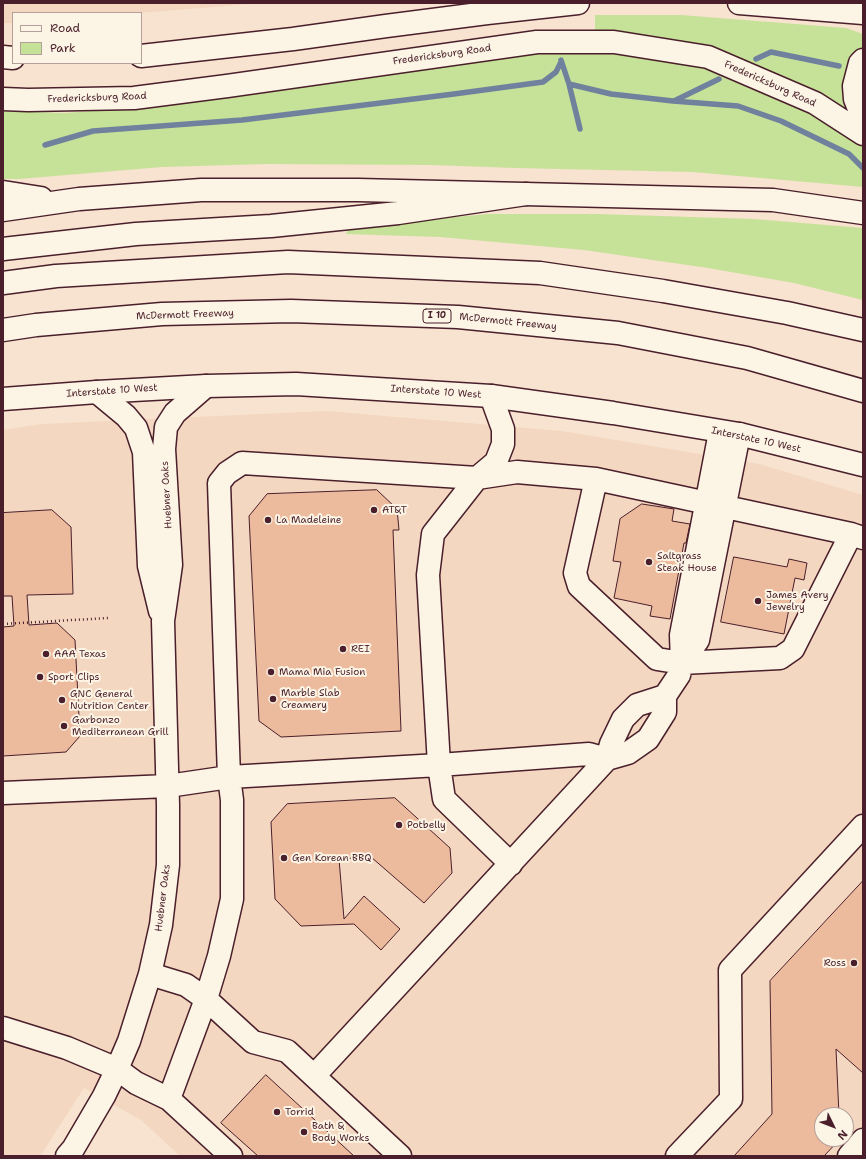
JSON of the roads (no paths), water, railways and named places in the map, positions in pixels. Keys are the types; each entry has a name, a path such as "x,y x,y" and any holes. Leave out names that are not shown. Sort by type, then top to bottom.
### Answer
{"main road":[{"path":"142,56 293,39 487,13 578,3"},
{"path":"739,3 863,13"},
{"name":"Fredericksburg Road","path":"3,99 134,98 537,42 614,42 708,57 815,103 863,134"},
{"path":"863,60 860,63 854,86 855,99 863,119"},
{"path":"3,210 79,198 201,190 358,190 773,200 863,213"},
{"path":"3,192 60,202"},
{"path":"3,248 136,234 271,226 398,213 526,194"},
{"path":"3,284 56,276 288,262 540,273 663,291 787,313 863,330"},
{"name":"McDermott Freeway","path":"3,330 36,325 162,314 291,311 458,317 618,332 747,358 863,391"},
{"name":"Interstate 10 West","path":"3,399 206,386 296,384 491,396 613,413 729,433 863,465"},
{"name":"Huebner Oaks","path":"76,1154 129,1041 150,974 161,925 168,865 168,786 163,621 171,565 164,450 166,427 175,413 206,386"},
{"name":"Huebner Oaks","path":"97,392 126,416 136,428 144,452 148,566 163,621"},
{"path":"491,396 503,429 503,444 496,462 477,478 433,534 428,575 438,765 444,799 511,864"},
{"path":"3,793 168,786 229,777 438,765 589,754 606,759 628,753 648,739 665,712 665,696 679,675 682,663 681,636 715,504 729,433"},
{"path":"169,1099 206,999 219,956 232,899 232,800 229,777 219,483 228,473 242,463 477,478 517,472 596,479 857,536 793,649 780,658 682,663 657,659 578,586 575,573 596,479"},
{"path":"314,1076 511,864 606,759 611,744 623,719 637,705 665,696"},
{"path":"677,1156 731,1099 730,970 863,826"},
{"path":"150,974 186,985 206,999 253,1042 287,1051 400,1156"},
{"path":"3,1028 67,1048 117,1069 136,1083 169,1099 231,1156"},
{"path":"849,1156 863,1140"}],"waterway":[{"path":"756,59 771,52 839,66"},
{"path":"561,60 569,84 580,129"},
{"path":"45,145 93,131 242,120 543,82 556,72 561,62"},
{"path":"674,101 719,79"},
{"path":"569,84 611,94 738,106 781,121 849,154 863,168"}],"place":[{"name":"AT&T","path":"374,510"},
{"name":"La Madeleine","path":"268,520"},
{"name":"Saltgrass Steak House","path":"649,562"},
{"name":"James Avery Jewelry","path":"758,601"},
{"name":"REI","path":"343,649"},
{"name":"AAA Texas","path":"46,654"},
{"name":"Mama Mia Fusion","path":"271,672"},
{"name":"Sport Clips","path":"40,677"},
{"name":"Marble Slab Creamery","path":"273,699"},
{"name":"GNC General Nutrition Center","path":"62,700"},
{"name":"Garbonzo Mediterranean Grill","path":"64,726"},
{"name":"Potbelly","path":"399,825"},
{"name":"Gen Korean BBQ","path":"284,858"},
{"name":"Ross","path":"854,963"},
{"name":"Torrid","path":"277,1112"},
{"name":"Bath & Body Works","path":"304,1132"}]}
